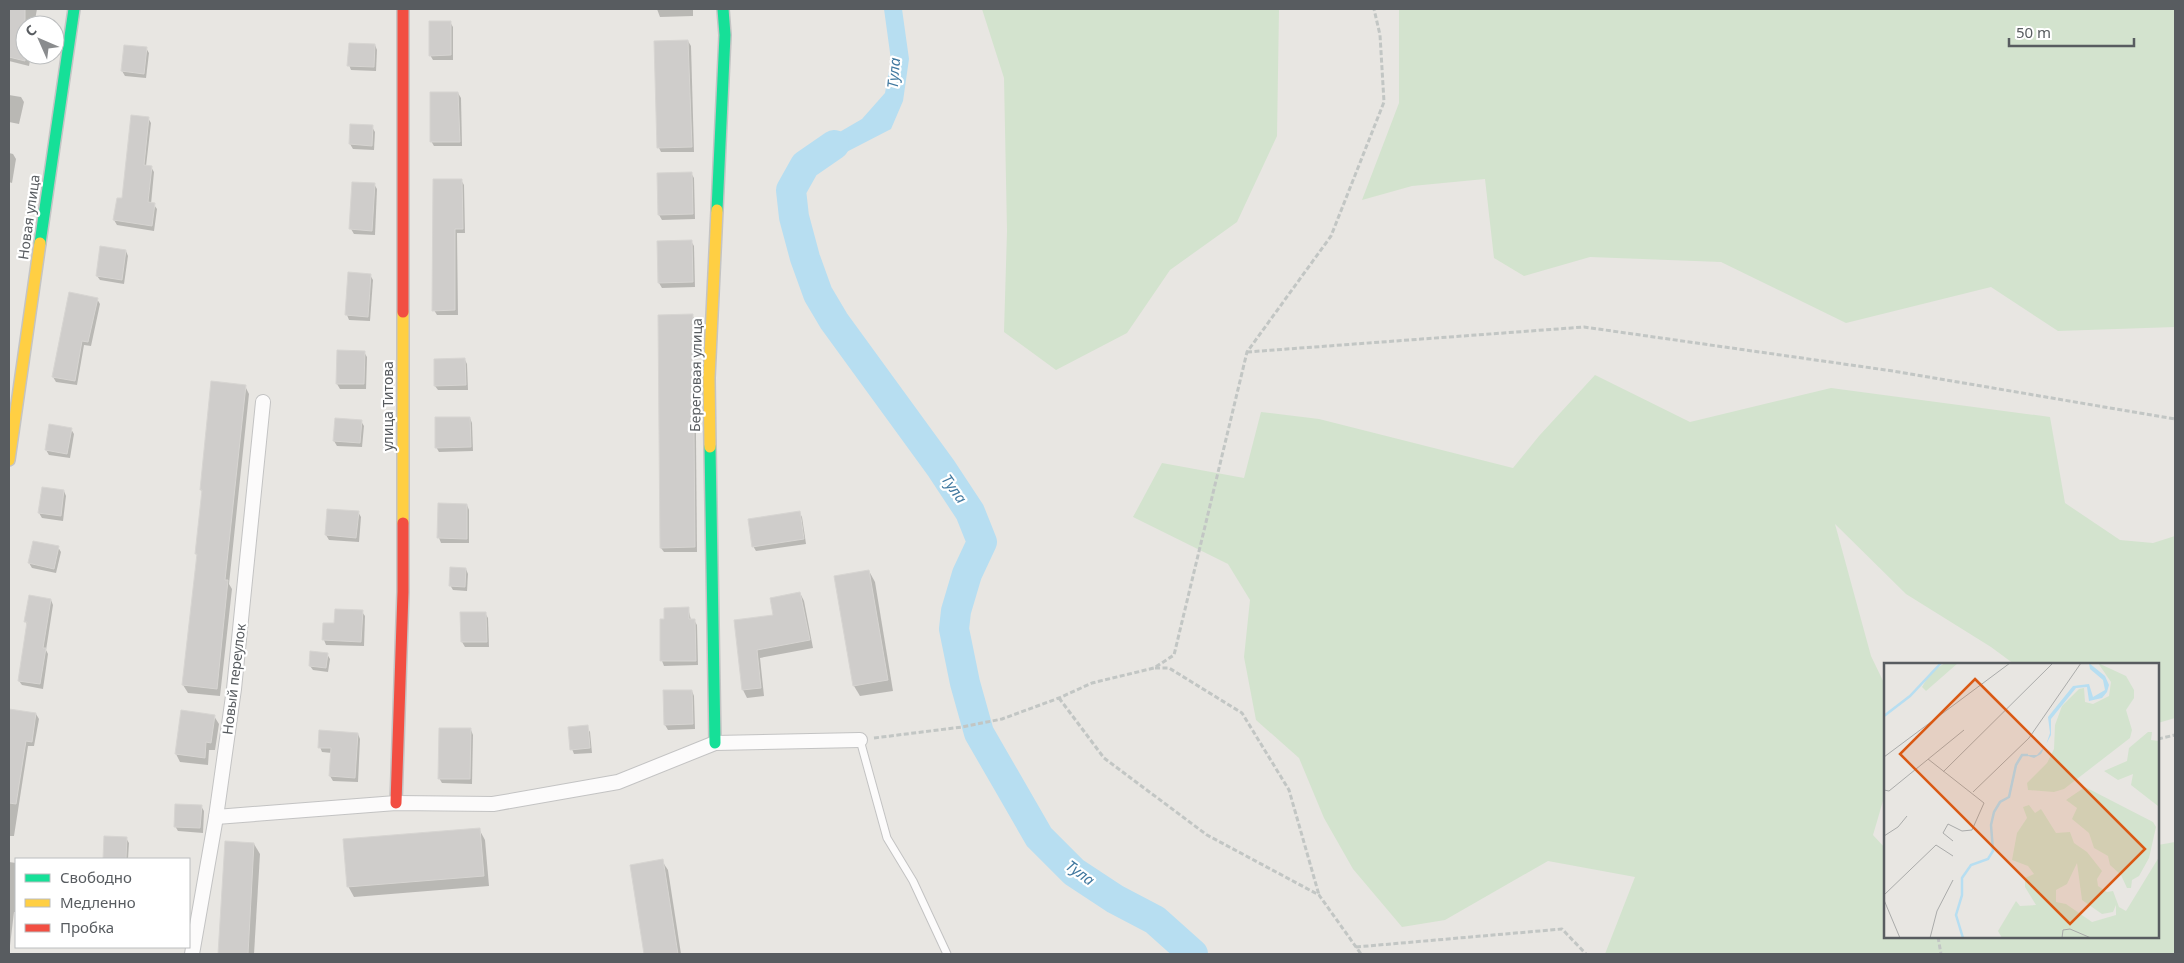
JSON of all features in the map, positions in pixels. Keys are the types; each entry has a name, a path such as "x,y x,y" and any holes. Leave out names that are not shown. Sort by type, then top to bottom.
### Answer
{"street":[{"name":"Новая улица","path":"9,460 74,9"},
{"name":"улица Титова","path":"396,802 403,592 403,9"},
{"name":"Береговая улица","path":"715,743 709,378 725,35 723,9"},
{"name":"Новый переулок","path":"192,954 216,817 234,689 263,402"},
{"path":"216,817 396,802 493,804 618,782 715,743 860,740"}],"lane":[{"path":"860,740 887,838 913,881 947,954"}],"path":[{"path":"1154,668 1174,655 1247,352 1331,236 1384,102 1380,35 1374,9"},
{"path":"1247,352 1584,327 1893,371 2175,419"},
{"path":"860,740 962,727 1002,719 1059,698 1092,683 1154,668 1169,668 1242,713 1289,790 1319,895 1361,954"},
{"path":"1059,698 1104,758 1207,836 1319,895"},
{"path":"2159,739 2175,735"},
{"path":"1356,948 1562,929 1586,954"},
{"path":"1938,938 1941,954"}],"green space":[{"path":"982,9 1279,9 1277,136 1237,222 1170,270 1127,333 1056,370 1004,332 1007,231 1004,78"},
{"path":"1399,9 2175,9 2175,327 2058,331 1991,287 1846,323 1721,262 1590,257 1524,276 1494,258 1485,179 1412,186 1362,200 1399,103"},
{"path":"1595,375 1690,422 1831,388 2050,417 2065,503 2120,540 2153,543 2175,536 2175,718 2159,723 2159,663 2013,663 1991,647 1906,594 1835,524 1871,656 1884,683 1884,797 1873,835 1884,847 1884,938 2159,938 2159,845 2175,842 2175,954 1605,954 1635,877 1548,861 1445,920 1402,927 1353,869 1324,818 1299,758 1256,720 1244,657 1250,600 1228,564 1133,517 1162,463 1244,478 1261,412 1319,419 1513,468 1539,436"}],"water":[{"path":"884,9 902,9 909,59 903,101 891,129 829,161 811,173 795,165 800,155 862,119 885,93 891,60"}],"building":[{"path":"9,9 25,9 25,15 15,15 15,58 9,57"},
{"path":"429,21 451,21 451,55 429,56"},
{"path":"688,40 692,147 657,148 654,41"},
{"path":"349,43 375,44 374,67 347,66"},
{"path":"124,45 147,47 144,74 121,71"},
{"path":"430,92 458,92 460,142 430,142"},
{"path":"131,115 149,117 144,165 152,166 148,202 155,203 152,226 113,220 117,198 122,198"},
{"path":"350,124 373,125 372,146 349,144"},
{"path":"692,172 693,214 658,215 657,173"},
{"path":"433,179 462,179 463,229 455,229 455,310 432,311"},
{"path":"352,182 375,183 372,231 349,229"},
{"path":"692,240 693,282 658,283 657,241"},
{"path":"100,246 126,250 122,280 96,276"},
{"path":"348,272 371,274 368,317 345,315"},
{"path":"69,292 98,298 88,342 82,341 75,381 52,377"},
{"path":"693,314 695,547 660,548 658,315"},
{"path":"337,350 365,351 364,384 336,384"},
{"path":"465,358 466,385 434,386 434,359"},
{"path":"211,381 246,385 225,580 228,580 217,689 182,685 197,554 195,554 202,490 200,490"},
{"path":"435,417 470,417 471,447 435,448"},
{"path":"335,418 362,420 360,443 333,441"},
{"path":"49,424 72,428 67,454 45,450"},
{"path":"42,487 64,490 61,516 38,513"},
{"path":"438,503 467,504 467,539 437,538"},
{"path":"327,509 359,511 356,538 325,535"},
{"path":"800,511 804,539 752,547 748,519"},
{"path":"33,541 59,546 54,569 28,563"},
{"path":"450,567 466,568 465,587 449,586"},
{"path":"869,570 888,680 853,686 834,576"},
{"path":"800,592 810,640 757,650 761,688 742,690 734,620 773,615 770,598"},
{"path":"29,595 51,599 43,648 46,648 40,684 18,681 27,622 24,622"},
{"path":"689,607 689,619 695,619 696,661 660,661 660,619 664,619 664,608"},
{"path":"335,609 363,610 361,642 322,640 323,623 334,623"},
{"path":"460,612 486,612 487,642 461,642"},
{"path":"310,651 328,653 326,668 309,666"},
{"path":"663,690 692,690 693,724 664,725"},
{"path":"9,709 36,713 32,742 26,741 16,804 9,803"},
{"path":"181,710 215,715 211,743 206,742 205,758 175,754"},
{"path":"588,725 590,748 570,750 568,727"},
{"path":"439,728 471,728 470,779 438,779"},
{"path":"319,730 358,733 355,778 329,776 331,748 318,748"},
{"path":"175,804 202,805 200,828 174,827"},
{"path":"480,828 484,876 347,887 343,839"},
{"path":"104,836 127,837 126,858 103,858"},
{"path":"225,841 254,843 248,954 218,954"},
{"path":"663,859 678,954 644,954 630,865"}],"waterway":[{"name":"Тула","path":"834,145 805,165 791,190 794,217 805,258 818,294 834,321 941,468 970,512 982,542 967,574 956,611 954,629 965,683 979,733 1039,837 1074,872 1115,899 1155,920 1193,954"}],"traffic: fast":[{"path":"40,243 74,9"},
{"path":"717,210 725,35 723,9"},
{"path":"710,447 715,743"}],"traffic: slow":[{"path":"710,447 709,378 717,210"},
{"path":"9,460 40,243"},
{"path":"403,312 403,523"}],"traffic: jam":[{"path":"403,9 403,312"},
{"path":"396,803 403,592 403,523"}]}
